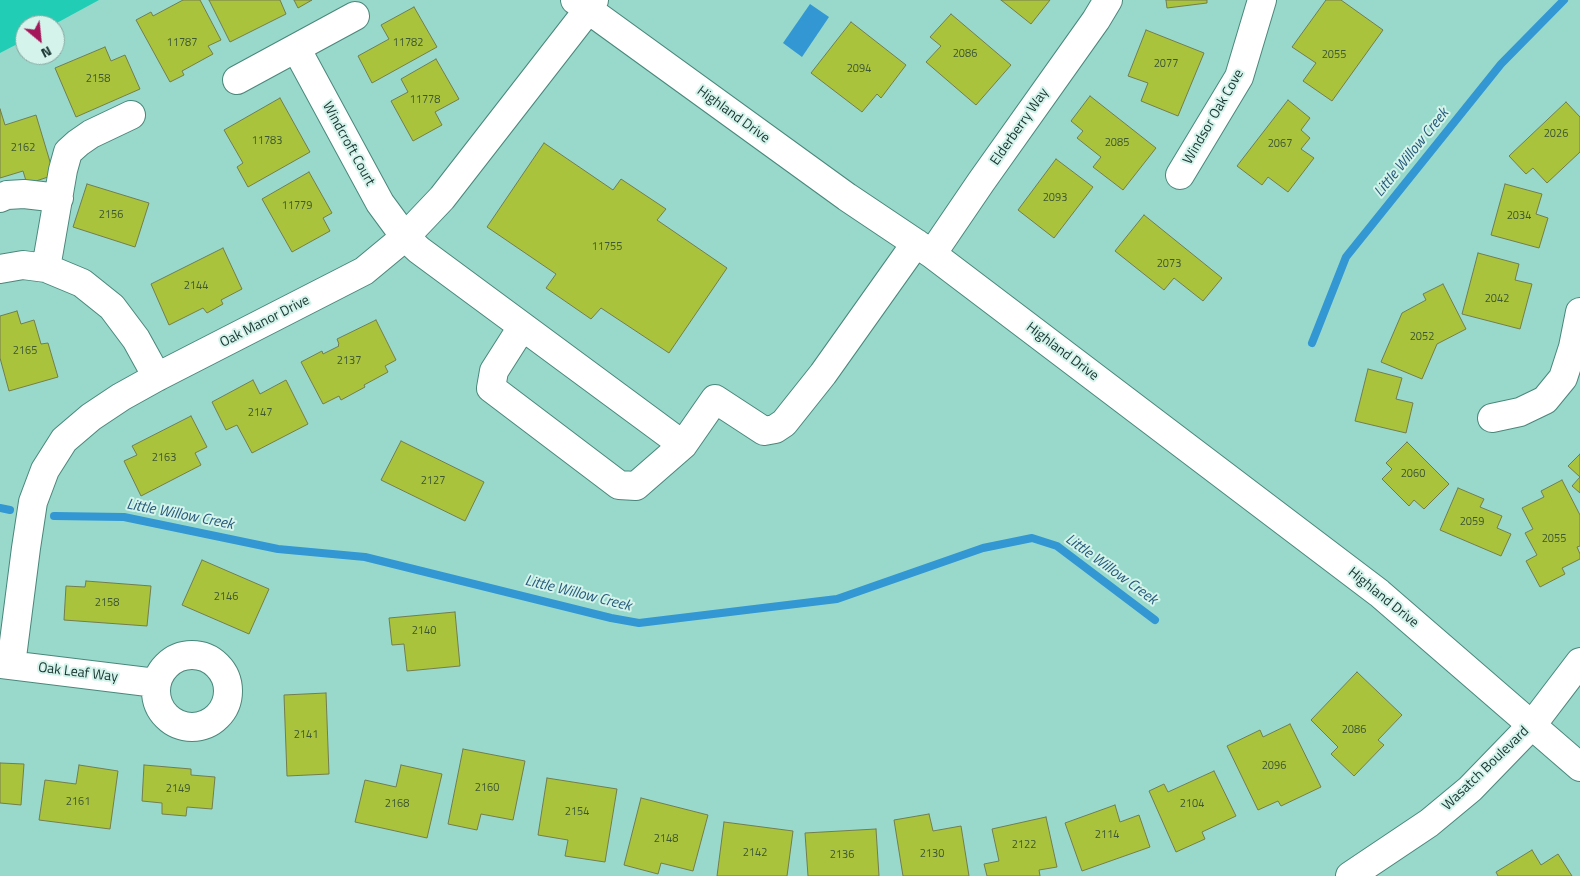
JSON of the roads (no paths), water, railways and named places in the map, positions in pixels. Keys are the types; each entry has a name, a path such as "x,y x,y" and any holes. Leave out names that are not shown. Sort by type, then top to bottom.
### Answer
{"street":[{"name":"Elderberry Way","path":"683,444 715,399 764,431 775,429 784,423 924,249 981,182 1096,20 1108,0"},
{"name":"Windsor Oak Cove","path":"1180,175 1239,77 1262,0"},
{"name":"Highland Drive","path":"586,3 846,197 924,249 1379,593 1580,767"},
{"name":"Oak Manor Drive","path":"6,664 33,502 44,470 64,440 91,417 121,397 357,275 406,237 442,198 586,3"},
{"path":"237,80 355,16"},
{"name":"Windcroft Court","path":"296,48 380,204 406,237 424,255 683,444"},
{"path":"46,268 63,170 68,152 91,134 131,115"},
{"path":"0,198 7,195 24,194 59,198"},
{"path":"0,267 23,265 46,268 82,283 112,307 136,339 157,377"},
{"path":"1492,418 1520,412 1545,400 1563,378 1573,347 1580,312"},
{"path":"522,327 494,371 492,388 619,485 636,486 683,444"},
{"name":"Wasatch Boulevard","path":"1350,876 1429,823 1457,800 1532,725 1580,662"},
{"name":"Oak Leaf Way","path":"6,664 156,683"}],"water":[{"path":"810,4 829,17 802,57 783,43"}],"waterway":[{"name":"Little Willow Creek","path":"1312,343 1346,257 1501,64 1564,0"},
{"name":"Little Willow Creek","path":"0,508 10,510"},
{"name":"Little Willow Creek","path":"54,516 124,517 278,549 365,557 611,618 639,623 837,599 983,548 1032,538 1057,546 1155,620"}]}
